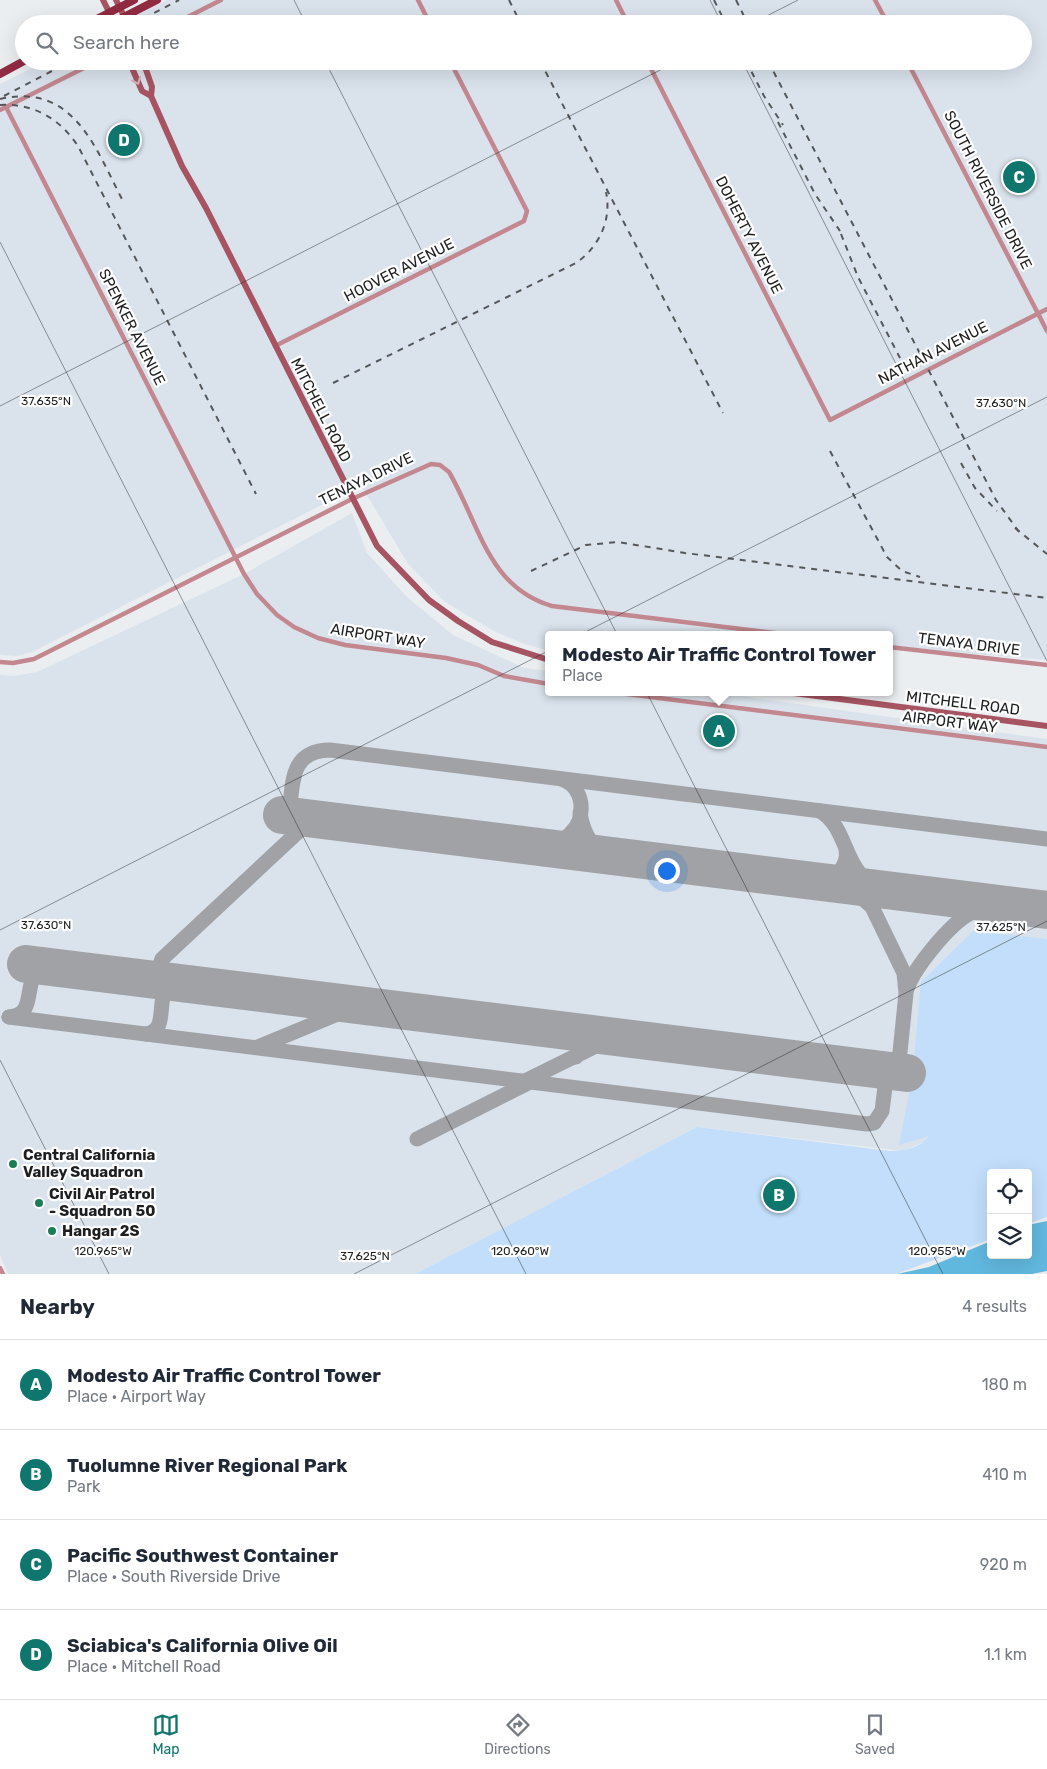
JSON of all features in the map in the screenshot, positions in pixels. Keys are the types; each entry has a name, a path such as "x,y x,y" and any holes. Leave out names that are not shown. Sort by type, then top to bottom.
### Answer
{"main road":[{"path":"103,0 110,13"},
{"path":"106,15 118,4 134,0"},
{"path":"134,15 158,0"},
{"path":"0,74 15,66"},
{"name":"MITCHELL ROAD","path":"133,70 142,91 151,96"},
{"name":"MITCHELL ROAD","path":"146,70 152,87 151,96 182,166 377,546 429,600 492,642 545,659"},
{"name":"MITCHELL ROAD","path":"817,696 1047,726"}],"street":[{"path":"192,15 221,0"},
{"path":"418,0 426,15"},
{"path":"616,0 624,15"},
{"path":"875,0 883,15"},
{"path":"0,110 80,70"},
{"name":"HOOVER AVENUE","path":"275,346 524,221 528,211 455,70"},
{"name":"DOHERTY AVENUE","path":"652,70 830,420"},
{"name":"SOUTH RIVERSIDE DRIVE","path":"912,70 1047,331"},
{"name":"SPENKER AVENUE","path":"6,107 235,557"},
{"name":"NATHAN AVENUE","path":"830,420 1047,308"},
{"name":"TENAYA DRIVE","path":"0,662 14,664 34,659 235,557 425,465 440,465 451,476 496,567 510,584 533,600 552,606 758,631"},
{"name":"AIRPORT WAY","path":"235,557 249,583 266,605 294,627 318,638 338,644 446,658 478,665 488,671 509,678 545,683"},
{"name":"TENAYA DRIVE","path":"893,646 1047,665"},
{"name":"AIRPORT WAY","path":"643,696 1047,747"},
{"path":"0,1268 3,1274"}],"shaded area":[{"path":"167,0 1047,0 1047,660 893,647 893,631 545,631 545,650 524,644 494,631 445,602 408,564 361,485 32,652 17,656 0,655 0,84 28,70 1032,70 1032,15 138,15"},
{"path":"352,513 367,553 407,597 453,635 524,668 545,671 545,696 741,696 1047,739 1047,1097 1033,1109 1008,1117 941,1124 924,1142 903,1151 697,1127 415,1274 8,1274 0,1255 0,675 14,676 37,672 244,574"},
{"path":"973,931 1047,939 1047,1217 1032,1223 1032,1169 987,1169 987,1240 896,1274 415,1274 697,1127 890,1151 917,1146 929,1136 899,1145 912,1079 921,982"}],"water":[{"path":"1047,1221 1047,1271 1032,1274 897,1274 929,1267 987,1243 987,1259 1032,1259 1032,1224"}],"taxiway":[{"path":"289,815 293,781 300,763 307,756 330,750 1047,839"},
{"path":"541,847 556,843 567,837 579,820 581,812 579,796 569,783 561,779"},
{"path":"820,811 830,819 838,830 854,866 862,876 873,885 888,890"},
{"path":"580,813 583,827 590,840 599,850 613,856"},
{"path":"176,983 161,975 159,967 162,959 313,818"},
{"path":"818,881 830,878 840,871 845,861 846,849"},
{"path":"836,884 855,892 872,907 904,973 906,993 898,1072"},
{"path":"907,989 924,959 952,927 973,912 1003,905"},
{"path":"9,1017 19,1014 25,1008 34,976 41,970 52,967"},
{"path":"146,1034 154,1031 158,1025 161,1018 164,993 168,987 176,983"},
{"path":"258,1047 352,1008 365,1006"},
{"path":"9,1017 867,1124 874,1123 882,1111 887,1071"},
{"path":"569,1031 577,1035 582,1042 581,1049 576,1057"},
{"path":"525,1081 604,1042 623,1038"},
{"path":"417,1139 528,1083"}],"runway":[{"path":"282,815 1047,910"},
{"path":"26,964 907,1073"}],"railway":[{"path":"150,15 179,0"},
{"path":"509,0 516,15"},
{"path":"714,0 722,15"},
{"path":"736,0 744,15"},
{"path":"4,96 54,70"},
{"path":"545,70 723,413"},
{"path":"751,70 764,96 783,125"},
{"path":"773,70 996,500 1019,532"},
{"path":"0,99 26,96 47,101 65,110 80,125 92,142 124,203"},
{"path":"0,105 24,107 45,115 63,128 78,146 256,494"},
{"path":"778,122 815,194 840,231"},
{"path":"333,383 576,263 591,249 602,232 607,213 606,192"},
{"path":"841,234 858,277 900,358"},
{"path":"830,451 887,557 902,571 920,577"},
{"path":"961,463 975,488 997,511"},
{"path":"1015,528 1047,554"},
{"path":"531,571 586,545 618,542 685,553 1047,598"}],"place":[{"name":"Sciabica's California Olive Oil","path":"124,140"},
{"name":"Pacific Southwest Container","path":"1019,177"},
{"name":"Modesto Air Traffic Control Tower","path":"719,731"},
{"name":"Central California Valley Squadron","path":"13,1164"},
{"name":"Tuolumne River Regional Park","path":"779,1195"},
{"name":"Civil Air Patrol - Squadron 50","path":"39,1203"},
{"name":"Hangar 2S","path":"52,1231"}]}
